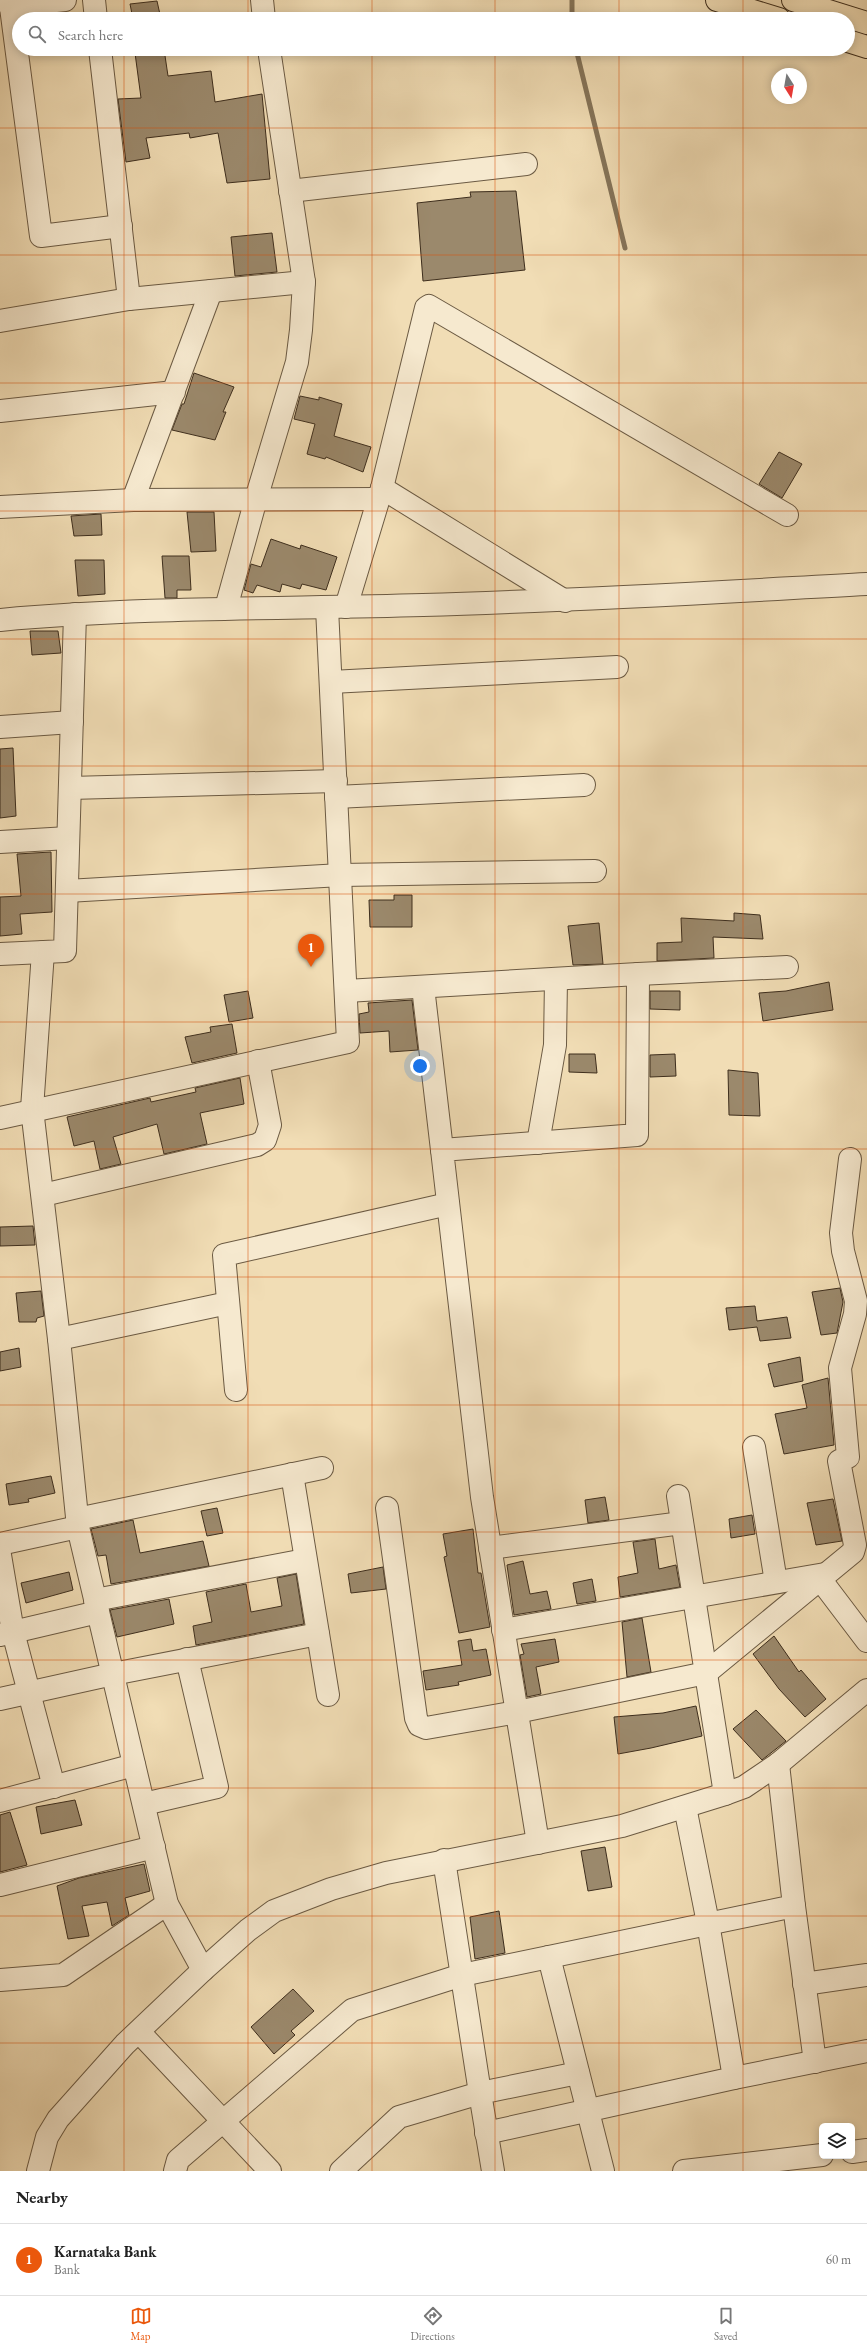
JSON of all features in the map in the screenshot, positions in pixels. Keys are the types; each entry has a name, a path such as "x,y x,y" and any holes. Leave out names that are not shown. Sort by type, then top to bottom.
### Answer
{"highway":[{"path":"717,0 756,12"},
{"path":"793,0 833,6 845,12"},
{"path":"855,17 867,23"},
{"path":"855,43 867,47"}],"street":[{"path":"12,18 10,3 65,0"},
{"path":"94,0 95,12"},
{"path":"262,0 263,12"},
{"path":"17,56 41,236 121,226"},
{"path":"101,56 129,299"},
{"path":"226,608 256,499 297,362 304,282 270,56"},
{"path":"290,191 526,164"},
{"path":"0,321 129,299 304,282"},
{"path":"133,500 212,291"},
{"path":"0,1118 32,1109 348,1042 331,682 337,607 380,493 426,308 429,306 786,515"},
{"path":"0,411 174,392"},
{"path":"0,507 133,500 256,499 380,493 565,601"},
{"path":"0,620 75,614 226,608 337,607 565,601 867,584"},
{"path":"0,954 65,951 75,614"},
{"path":"331,682 618,667"},
{"path":"0,728 72,722"},
{"path":"70,788 336,789 584,785"},
{"path":"0,842 68,838"},
{"path":"67,891 341,875 595,871"},
{"path":"43,952 32,1109 43,1195 78,1523 167,1904 203,1970"},
{"path":"346,991 787,967"},
{"path":"442,1150 638,1135 638,974"},
{"path":"538,1143 555,1045 556,979"},
{"path":"423,986 482,1497 538,1844"},
{"path":"43,1195 256,1145 265,1140 270,1124 258,1061"},
{"path":"387,1508 416,1718 419,1725 426,1728 517,1712 706,1673 848,1557 853,1552 855,1545 839,1461 848,1457 840,1368 855,1314 856,1301 843,1251 841,1233 850,1159"},
{"path":"236,1390 224,1255 448,1204"},
{"path":"59,1339 228,1303"},
{"path":"754,1447 776,1582"},
{"path":"0,1544 78,1523 322,1468"},
{"path":"292,1474 328,1695"},
{"path":"678,1496 726,1794"},
{"path":"490,1548 682,1523"},
{"path":"0,1555 7,1633 28,1693 54,1787"},
{"path":"7,1633 97,1606 305,1560"},
{"path":"503,1630 776,1582 823,1576"},
{"path":"823,1576 867,1641"},
{"path":"0,1699 113,1674 318,1634"},
{"path":"144,1804 217,1787 187,1659"},
{"path":"38,2171 47,2137 58,2119 125,2044 203,1970 248,1930 274,1911 344,1885 386,1873 444,1860 538,1844 622,1826 726,1794 744,1787 778,1764 867,1690"},
{"path":"778,1764 814,2062"},
{"path":"0,1801 134,1765"},
{"path":"685,1806 708,1923 734,2078"},
{"path":"0,1886 154,1847"},
{"path":"444,1860 493,2171"},
{"path":"0,1980 64,1975 167,1904"},
{"path":"175,2171 178,2160 352,2010 462,1975 794,1906"},
{"path":"549,1958 603,2171"},
{"path":"804,1984 867,1975"},
{"path":"139,2032 270,2171"},
{"path":"486,2133 734,2078 867,2051"},
{"path":"341,2171 399,2117 480,2093 578,2073"},
{"path":"855,2152 867,2150"},
{"path":"684,2171 819,2155"}],"building":[{"path":"157,1 159,12 132,12 130,4"},
{"path":"135,56 165,56 168,76 211,71 215,102 262,94 270,179 227,183 218,133 190,138 189,133 146,138 150,158 126,162 118,99 141,98"},
{"path":"516,191 525,270 423,281 417,203 471,197 470,192"},
{"path":"272,233 277,272 235,276 231,237"},
{"path":"194,373 234,387 223,412 226,412 215,440 172,430 182,404 184,404"},
{"path":"300,396 319,400 319,397 342,404 334,436 371,447 363,472 326,457 325,459 307,454 315,424 294,419"},
{"path":"779,452 802,464 782,498 759,484"},
{"path":"187,512 214,512 216,551 191,552"},
{"path":"101,514 102,535 74,536 71,516"},
{"path":"271,539 300,549 301,545 337,557 326,590 302,584 300,589 282,584 280,592 257,585 253,593 244,590 251,564 261,567"},
{"path":"162,556 189,556 191,590 177,590 177,598 165,598"},
{"path":"75,560 104,560 105,594 78,596"},
{"path":"30,631 58,631 61,653 32,655"},
{"path":"13,748 16,816 0,818 0,749"},
{"path":"51,852 52,912 20,914 22,934 0,936 0,897 21,896 17,854"},
{"path":"394,895 412,895 412,927 370,927 369,900 394,900"},
{"path":"734,913 760,915 763,939 713,937 714,958 657,961 657,943 682,942 681,918 734,921"},
{"path":"599,923 603,964 573,965 568,926"},
{"path":"829,982 833,1010 763,1021 759,993 786,991"},
{"path":"248,991 253,1018 229,1022 224,995"},
{"path":"650,991 680,991 680,1010 650,1009"},
{"path":"412,1000 418,1050 390,1052 389,1031 360,1033 359,1014 369,1012 368,1003"},
{"path":"232,1024 237,1053 192,1063 185,1037 211,1032 210,1027"},
{"path":"569,1054 595,1054 597,1073 569,1072"},
{"path":"675,1054 676,1076 650,1077 650,1055"},
{"path":"728,1070 758,1073 760,1116 729,1115"},
{"path":"240,1078 244,1104 200,1113 207,1144 164,1154 157,1124 113,1137 121,1164 100,1169 94,1141 74,1146 67,1117 150,1098 151,1102 196,1092 195,1088"},
{"path":"33,1226 35,1245 0,1246 0,1227"},
{"path":"840,1288 843,1302 837,1333 821,1335 812,1292"},
{"path":"41,1291 44,1316 37,1318 36,1322 19,1322 16,1293"},
{"path":"755,1306 757,1321 787,1317 791,1338 760,1341 757,1327 729,1330 726,1308"},
{"path":"19,1348 21,1367 0,1371 0,1352"},
{"path":"800,1357 803,1381 774,1387 768,1364"},
{"path":"828,1378 834,1445 784,1454 775,1414 807,1408 802,1385"},
{"path":"51,1476 55,1493 28,1499 29,1502 9,1505 6,1484"},
{"path":"605,1497 609,1520 588,1523 585,1500"},
{"path":"833,1499 842,1541 816,1545 807,1503"},
{"path":"217,1508 223,1533 207,1536 201,1511"},
{"path":"752,1515 755,1534 731,1538 729,1519"},
{"path":"133,1520 140,1553 203,1541 209,1566 111,1584 106,1555 98,1556 91,1529"},
{"path":"473,1529 478,1573 481,1573 490,1627 459,1633 444,1557 447,1556 443,1534"},
{"path":"655,1539 659,1569 676,1565 680,1587 620,1597 618,1577 638,1573 633,1542"},
{"path":"523,1561 530,1594 547,1591 551,1609 514,1615 507,1565"},
{"path":"383,1567 386,1589 351,1593 348,1574"},
{"path":"69,1572 73,1590 26,1603 21,1583"},
{"path":"296,1574 304,1624 196,1645 193,1626 212,1622 206,1592 246,1584 251,1612 282,1606 277,1578"},
{"path":"592,1579 596,1601 577,1604 573,1583"},
{"path":"169,1599 174,1624 117,1637 110,1610"},
{"path":"642,1618 651,1672 627,1677 622,1622"},
{"path":"774,1636 799,1672 801,1670 826,1699 805,1717 779,1689 753,1654"},
{"path":"471,1639 473,1651 486,1649 491,1675 458,1682 459,1685 426,1690 423,1671 462,1665 458,1641"},
{"path":"555,1639 559,1662 536,1667 541,1694 527,1697 520,1655 524,1654 521,1644"},
{"path":"696,1706 702,1736 618,1754 614,1717 663,1713"},
{"path":"756,1710 786,1741 762,1760 733,1729"},
{"path":"75,1800 82,1825 41,1834 36,1807"},
{"path":"10,1812 27,1865 0,1872 0,1815"},
{"path":"605,1847 612,1887 588,1891 581,1851"},
{"path":"144,1864 150,1891 125,1898 129,1915 112,1926 107,1902 82,1906 89,1936 68,1939 57,1886 79,1878"},
{"path":"499,1911 505,1953 475,1959 470,1917"},
{"path":"293,1989 314,2011 291,2031 295,2035 274,2054 251,2027"}],"waterway":[{"path":"572,0 572,12"},
{"path":"578,56 625,248"}],"place":[{"name":"Karnataka Bank","path":"311,967"}]}
